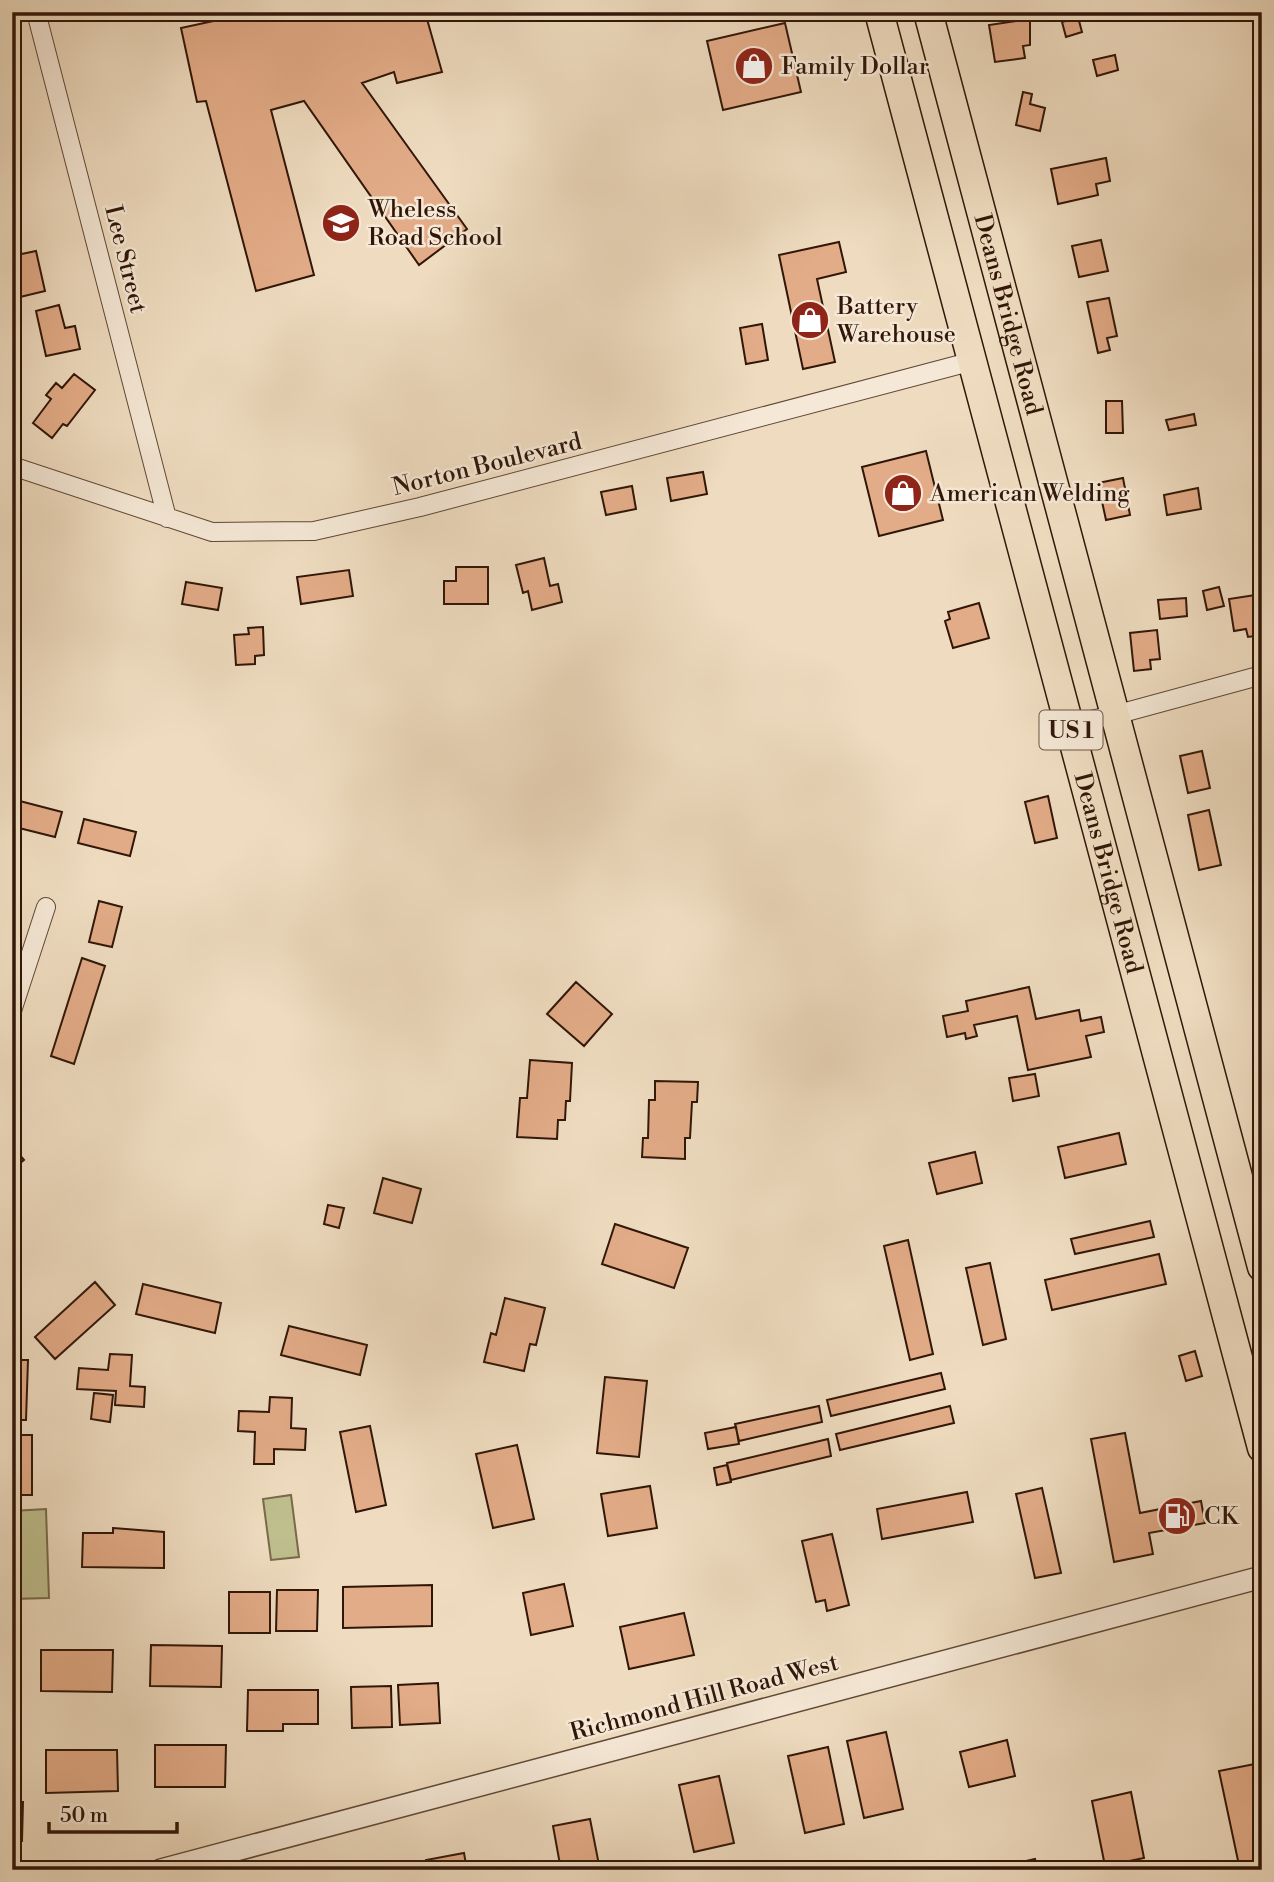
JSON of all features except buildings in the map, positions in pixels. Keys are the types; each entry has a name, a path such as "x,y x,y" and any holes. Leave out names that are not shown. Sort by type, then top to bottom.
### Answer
{"highway":[{"name":"Deans Bridge Road","path":"880,12 1262,1448"},
{"name":"Deans Bridge Road","path":"928,12 1262,1267"}],"street":[{"name":"Lee Street","path":"36,12 167,518"},
{"name":"Norton Boulevard","path":"12,466 212,532 314,531 420,507 973,361"},
{"path":"1070,724 1115,715 1262,675"},
{"path":"12,1011 47,907"},
{"name":"Richmond Hill Road West","path":"161,1870 1262,1577"}],"green space":[{"path":"291,1495 299,1557 271,1560 263,1499"},
{"path":"46,1509 49,1598 12,1599 12,1511"}],"place":[{"name":"Family Dollar","path":"754,66"},
{"name":"Wheless Road School","path":"341,223"},
{"name":"Battery Warehouse","path":"810,320"},
{"name":"American Welding","path":"903,493"},
{"name":"CK","path":"1177,1516"}]}
